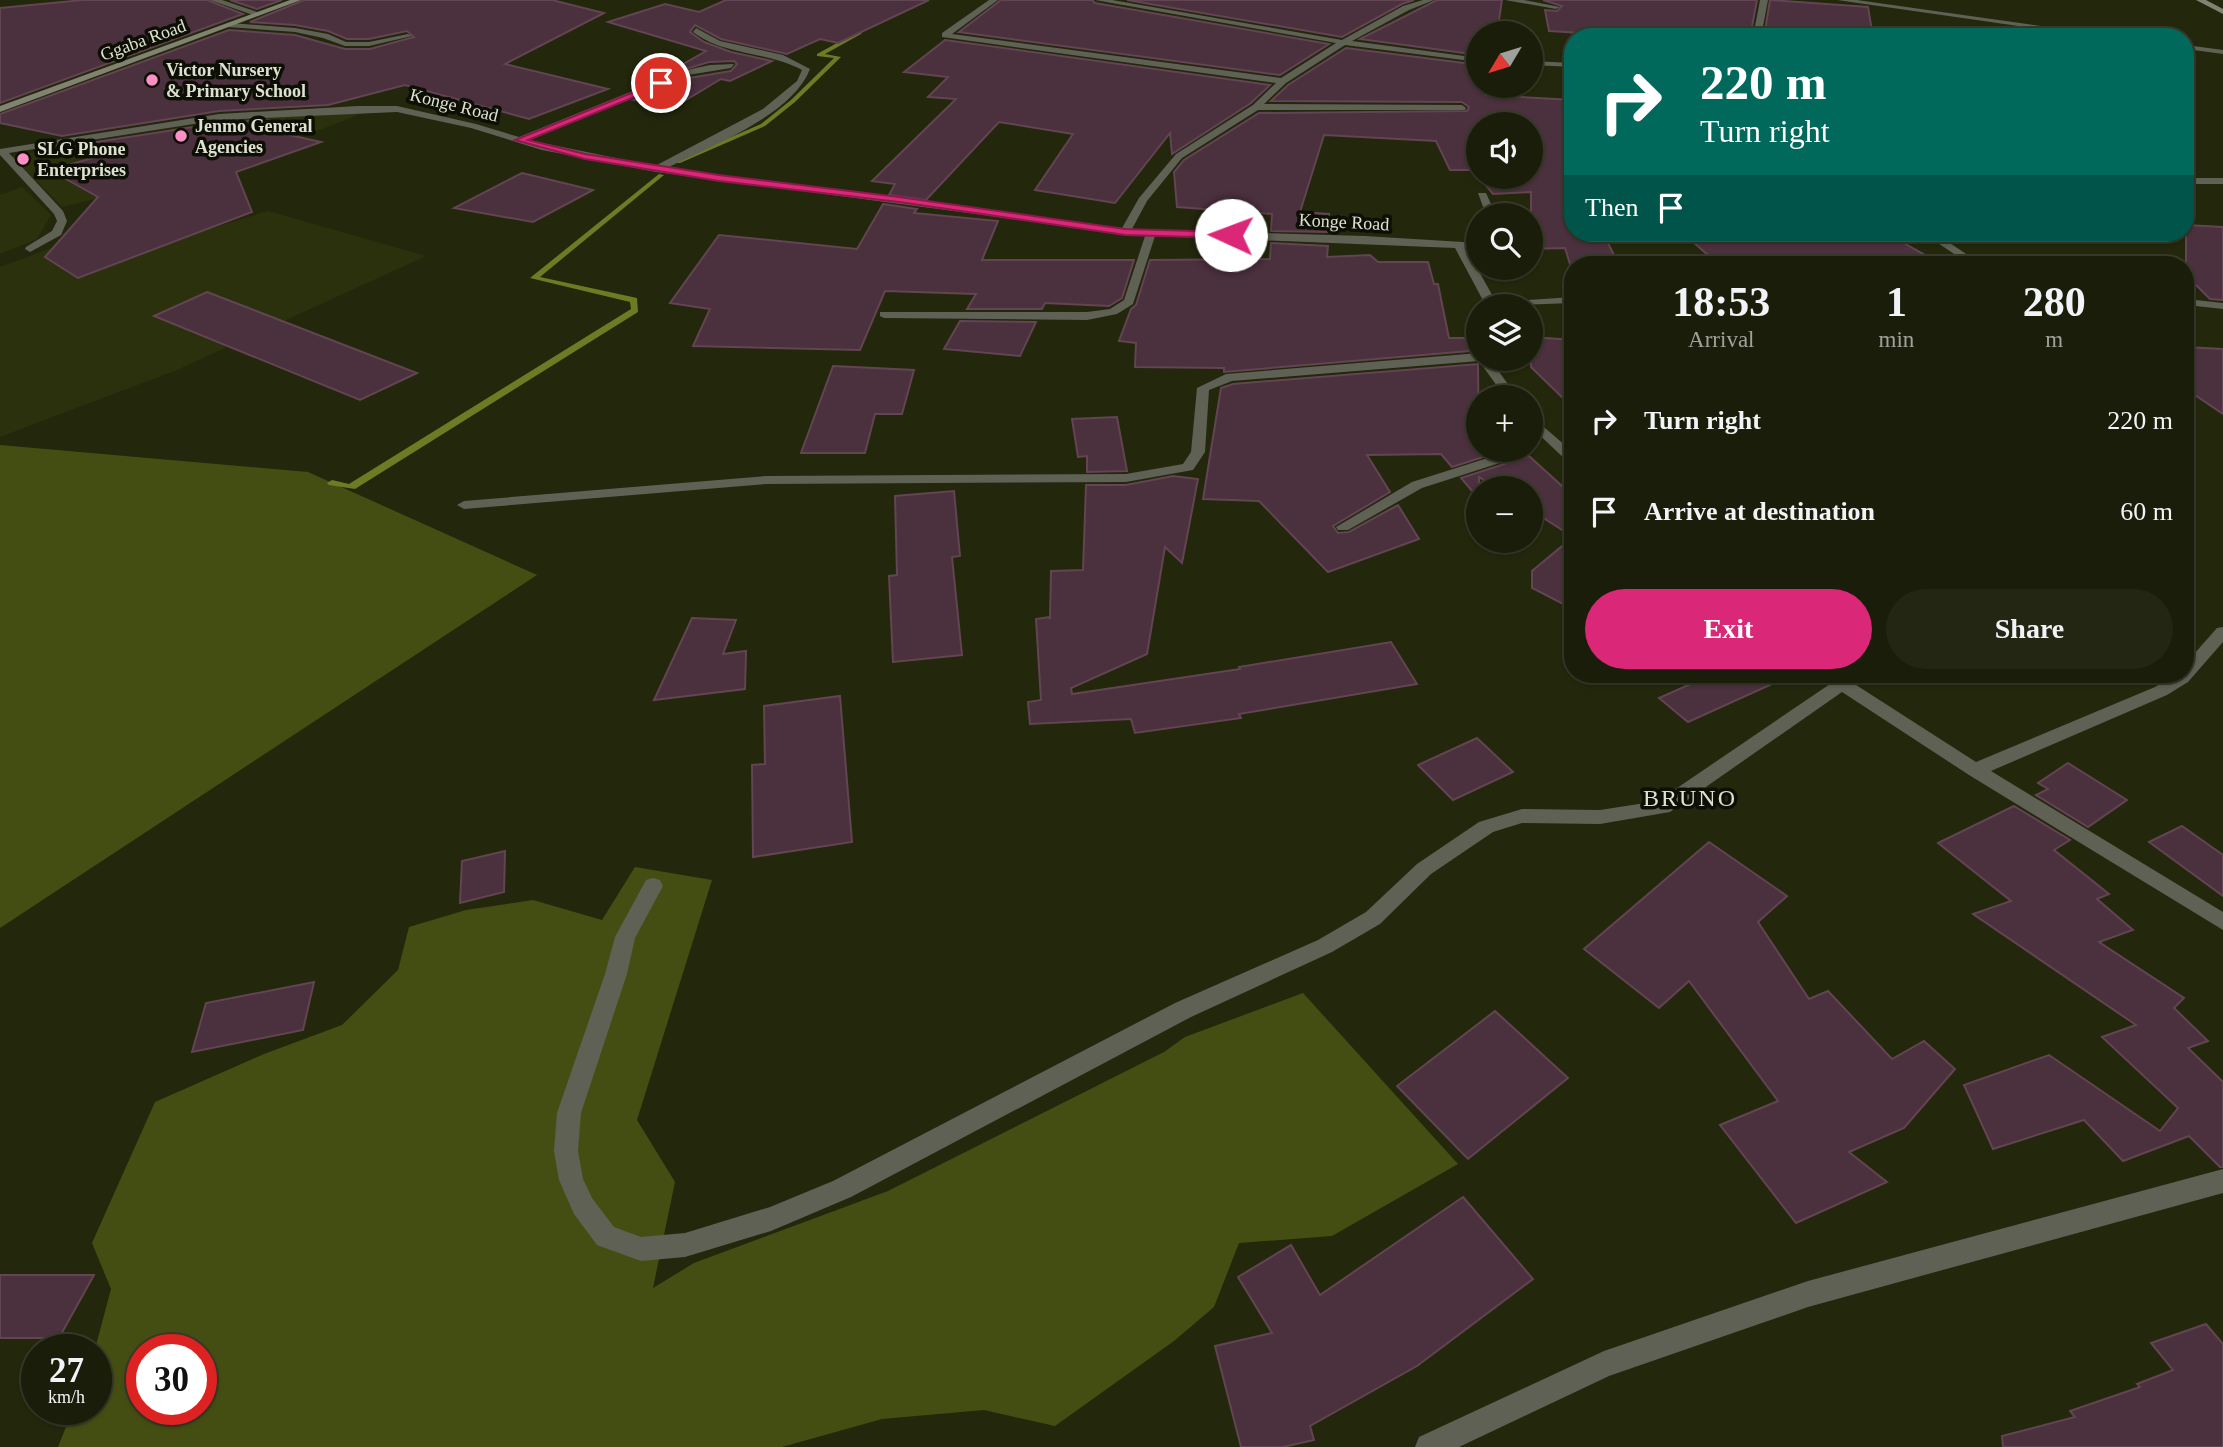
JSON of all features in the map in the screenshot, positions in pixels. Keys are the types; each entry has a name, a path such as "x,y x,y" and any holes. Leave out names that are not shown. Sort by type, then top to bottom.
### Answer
{"main road":[{"name":"Ggaba Road","path":"0,109 297,0"},
{"path":"2200,0 2223,12"}],"street":[{"path":"215,0 259,14"},
{"path":"995,0 945,34 1283,81"},
{"path":"1099,0 1342,42 1466,58"},
{"path":"1125,232 1143,200 1179,156 1256,107 1283,81 1342,42 1406,8 1430,0"},
{"path":"1508,0 1556,7"},
{"path":"1759,28 1764,0"},
{"path":"1841,0 2048,28"},
{"path":"231,25 306,32 345,44 369,44 408,36"},
{"path":"656,169 760,116 800,86 806,73 806,69 792,61 713,40 696,30"},
{"path":"2194,48 2223,52"},
{"path":"1544,64 1564,65"},
{"path":"519,140 685,73 710,66 731,65"},
{"path":"1256,107 1462,108"},
{"name":"Konge Road","path":"1,152 193,120 358,109 413,111 585,156 656,169 1125,232 1365,239 1466,247"},
{"path":"1,152 59,213 62,221 57,233 30,249"},
{"path":"2194,181 2223,181"},
{"path":"1482,195 1486,203"},
{"path":"884,314 1087,316 1113,312 1129,302 1151,232"},
{"path":"1942,242 1964,256"},
{"path":"1460,247 1492,306 1564,301"},
{"path":"2194,303 2223,306"},
{"path":"464,505 766,480 1126,478 1188,467 1198,452 1203,388 1214,382 1230,377 1466,358"},
{"path":"1543,431 1564,450"},
{"path":"1543,444 1554,441"},
{"path":"1343,527 1417,485 1489,462"},
{"path":"2194,665 2223,632"},
{"path":"653,886 625,937 616,974 569,1113 566,1151 571,1180 583,1206 606,1236 641,1249 685,1245 771,1219 842,1189 1184,1010 1325,946 1373,918 1424,869 1486,827 1522,816 1600,817 1663,807 1830,683"},
{"path":"1841,683 1975,770 2223,922"},
{"path":"1975,770 2161,691 2174,683"},
{"path":"1429,1447 1604,1364 1808,1294 2223,1181"}],"shaded area":[{"path":"363,113 256,155 134,190 62,207 12,156 238,119"},
{"path":"22,187 51,215 37,239 0,254 0,195"},
{"path":"128,207 209,229 268,211 426,256 177,370 0,437 0,267 51,248 76,222"},
{"path":"0,445 308,472 537,575 0,928"},
{"path":"635,867 712,880 637,1120 675,1182 653,1288 694,1263 888,1191 1164,1052 1185,1037 1303,993 1458,1164 1332,1236 1239,1243 1214,1307 1174,1341 1055,1426 984,1410 882,1419 782,1447 58,1447 67,1425 112,1425 112,1334 99,1334 111,1289 92,1243 155,1102 264,1054 342,1025 398,970 409,927 466,910 533,900 602,920"}],"building":[{"path":"83,0 207,0 243,14 0,103 0,8"},
{"path":"230,0 282,0 257,9"},
{"path":"304,0 552,0 604,13 505,64 608,89 529,119 405,85 328,105 219,111 62,136 0,123 0,114 229,30 295,35 345,49 370,49 414,37 407,31 369,39 347,39 328,31 295,25 250,22"},
{"path":"726,0 929,0 838,43 820,39 787,54 721,39 695,25 690,32 704,42 731,52 772,61 730,81 721,79 676,106 634,100 689,78 731,71 737,64 734,61 709,62 662,76 706,51 608,22 665,4 699,12"},
{"path":"1001,0 1092,0 1095,3 1329,44 1280,75 959,32"},
{"path":"1127,0 1414,0 1342,37"},
{"path":"1437,0 1502,0 1499,21 1466,21 1466,53 1360,39"},
{"path":"1543,0 1757,0 1752,28 1564,28 1564,32 1549,31 1545,10 1557,11 1562,6"},
{"path":"1770,0 1868,7 1872,28 1765,28"},
{"path":"945,40 1270,85 1251,103 1172,154 1170,133 1115,203 1035,190 1073,134 999,122 926,200 889,195 895,184 872,181 956,99 928,97 948,77 904,72"},
{"path":"1346,48 1466,63 1466,98 1564,99 1564,242 1608,242 1614,256 1568,256 1565,248 1543,249 1543,203 1531,203 1531,192 1493,194 1489,189 1543,189 1543,112 1466,112 1466,170 1450,170 1436,141 1324,135 1300,212 1329,214 1328,232 1271,231 1272,214 1177,207 1174,172 1184,160 1259,113 1467,111 1469,107 1462,102 1271,101 1288,85"},
{"path":"270,120 248,126 321,142 236,172 252,212 78,278 45,257 98,197 50,170 121,150 90,143 219,123"},
{"path":"522,173 593,190 533,222 454,208"},
{"path":"883,204 917,209 914,213 998,221 982,260 1134,260 1122,298 1109,306 1045,303 1042,309 967,309 976,294 885,291 860,350 693,346 710,309 670,303 719,235 857,249"},
{"path":"2194,225 2223,227 2223,300 2210,299 2194,283 2194,256 2186,256 2186,242 2194,242"},
{"path":"1693,242 1902,242 1927,256 1709,256"},
{"path":"1271,243 1328,246 1327,257 1370,255 1378,262 1428,262 1434,284 1438,284 1449,338 1465,338 1466,351 1224,372 1224,368 1135,367 1136,343 1119,341 1131,309 1136,305 1150,260 1270,259"},
{"path":"207,292 417,373 360,400 154,316"},
{"path":"960,321 1036,322 1020,356 944,349"},
{"path":"1543,338 1564,339 1564,399 1535,371 1543,371"},
{"path":"2194,347 2223,349 2223,414 2194,394"},
{"path":"1466,365 1466,371 1478,371 1478,385 1466,385 1468,462 1452,467 1441,454 1367,455 1390,492 1333,526 1338,533 1349,532 1398,505 1419,539 1328,572 1259,501 1203,499 1221,388 1233,384"},
{"path":"833,366 914,370 902,414 875,414 865,453 801,453"},
{"path":"1117,417 1127,471 1087,472 1087,456 1078,457 1072,419"},
{"path":"1510,462 1536,462 1564,488 1564,531 1543,518 1543,476 1467,476"},
{"path":"1173,476 1198,479 1182,563 1165,547 1147,654 1071,688 1072,694 1240,669 1239,667 1391,642 1417,684 1239,714 1241,718 1135,733 1131,719 1030,724 1028,702 1041,700 1036,619 1050,619 1051,571 1083,570 1086,485 1126,485"},
{"path":"954,491 960,556 952,557 962,655 893,662 889,576 897,575 895,496"},
{"path":"1564,544 1564,604 1532,588 1532,571"},
{"path":"692,618 736,620 723,654 746,651 745,689 654,700"},
{"path":"1693,683 1774,683 1688,722 1659,698"},
{"path":"840,696 852,842 753,857 752,765 765,764 764,706"},
{"path":"1477,738 1513,772 1453,800 1418,765"},
{"path":"2068,763 2127,800 2088,827 2036,795 2048,789 2038,783"},
{"path":"2014,806 2070,840 2054,850 2109,894 2097,899 2133,930 2099,942 2184,998 2174,1008 2208,1041 2188,1048 2223,1082 2223,1167 2189,1136 2123,1161 2084,1120 1993,1149 1964,1085 2049,1055 2160,1131 2178,1108 2102,1037 2136,1025 1973,914 2011,901 1938,843"},
{"path":"2182,826 2223,855 2223,896 2149,842"},
{"path":"1709,842 1787,896 1758,922 1809,999 1828,991 1892,1059 1924,1041 1955,1069 1904,1128 1849,1152 1887,1182 1796,1223 1720,1125 1778,1101 1689,981 1659,1008 1584,949"},
{"path":"505,851 504,892 460,903 462,861"},
{"path":"314,982 303,1030 192,1052 206,1003"},
{"path":"1495,1011 1568,1078 1468,1159 1397,1086"},
{"path":"1463,1197 1533,1279 1417,1366 1310,1426 1314,1440 1283,1447 1241,1447 1215,1346 1272,1333 1238,1277 1291,1245 1320,1295"},
{"path":"0,1275 94,1275 61,1334 21,1334 21,1338 0,1338"},
{"path":"2206,1324 2223,1344 2223,1447 2003,1447 2002,1436 2075,1417 2070,1411 2140,1387 2137,1384 2173,1370 2151,1343"}],"waterway":[{"path":"822,53 859,33 862,28"},
{"path":"678,162 763,125 793,101 838,57 819,55"},
{"path":"332,483 351,487 635,310 634,300 534,278 661,175"}],"place":[{"name":"Victor Nursery & Primary School","path":"152,80"},
{"name":"Jenmo General Agencies","path":"181,136"},
{"name":"SLG Phone Enterprises","path":"23,159"}],"district":[{"name":"BRUNO","path":"1690,798"}],"route":[{"path":"661,83 519,140 585,156 719,178 1125,232 1231,235"}]}
